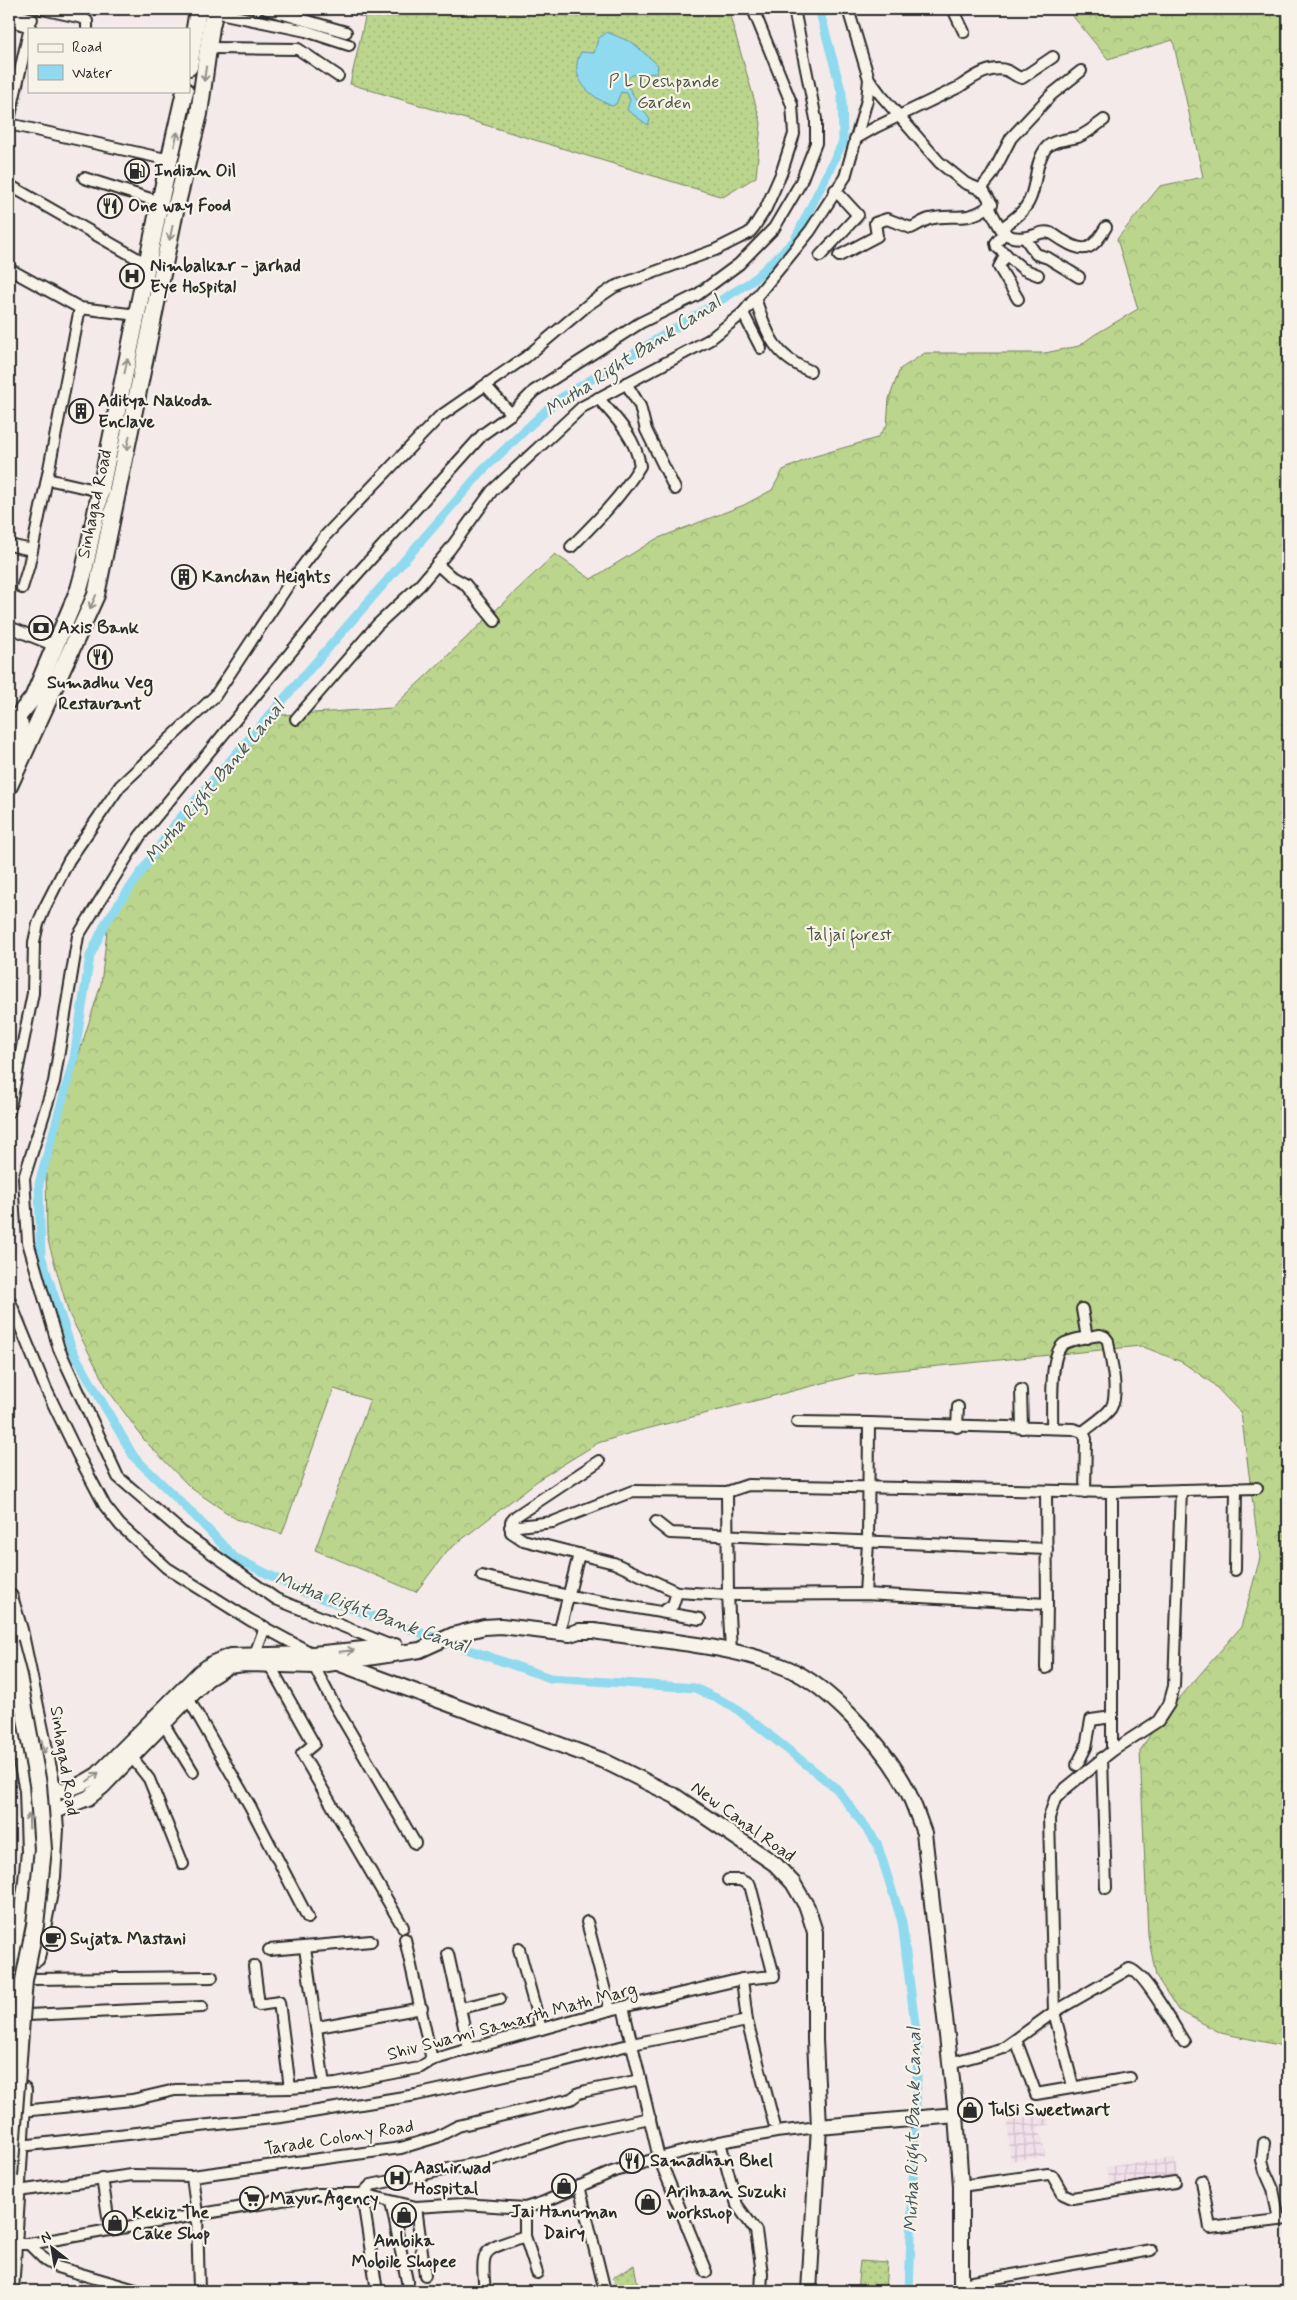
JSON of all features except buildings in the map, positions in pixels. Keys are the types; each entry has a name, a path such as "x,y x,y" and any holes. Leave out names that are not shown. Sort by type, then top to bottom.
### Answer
{"main road":[{"path":"190,61 198,9"},
{"name":"Sinhagad Road","path":"9,786 96,595 176,211 199,114 215,10"},
{"name":"Sinhagad Road","path":"9,733 19,715 33,698 79,589 185,92"},
{"path":"9,749 33,698"},
{"name":"Sinhagad Road","path":"9,1597 19,1630 50,1783 55,1829 52,1877 32,1979 28,2015 20,2146 17,2244 10,2291"},
{"path":"9,1642 18,1676 38,1784 43,1849 35,1925 24,1980 9,2176"},
{"path":"9,1699 28,1790 29,1866 32,1887 32,1903 16,1998 9,2096"},
{"path":"9,2019 9,1997 29,1866"}],"street":[{"path":"32,24 41,9 83,18 87,21 87,28"},
{"path":"266,9 346,32"},
{"path":"9,1112 33,993 34,942 44,906 74,852 120,786 215,696 289,584 326,535 439,417 526,357 589,304 614,287 715,250 749,233 754,227 766,208 781,174 794,134 792,105 753,9"},
{"path":"392,1646 276,1599 182,1532 118,1477 59,1349 28,1242 24,1178 54,1082 78,936 140,836 332,602 483,434 510,414 542,386 640,323 704,290 739,264 774,228 800,184 816,143 816,119 794,9"},
{"path":"839,256 877,236 875,223 887,219 911,228 928,220 968,218 992,204 984,192 965,183 940,162 880,94 869,78 848,9"},
{"path":"953,9 964,32"},
{"path":"215,10 306,31 349,45"},
{"path":"9,12 32,24"},
{"path":"9,20 32,24"},
{"path":"28,41 9,122 170,160"},
{"path":"208,48 298,49 338,76"},
{"path":"856,140 989,70 999,69 1022,78 1054,57"},
{"path":"980,190 992,175 1011,138 1051,94 1081,71"},
{"path":"296,719 377,625 420,584 492,491 582,407 709,340 742,313 810,231 845,177 866,100 869,78"},
{"path":"1038,275 1022,269 997,247 996,243 1003,231 1020,214 1030,200 1041,156 1048,146 1056,142 1078,137 1090,131 1104,120"},
{"path":"84,178 160,202"},
{"path":"9,185 147,264"},
{"path":"820,256 858,215 835,190"},
{"path":"988,207 1003,231 1020,239 1043,232 1051,233 1076,249 1089,248 1098,242 1106,227"},
{"path":"1025,238 1036,254 1048,258 1079,277"},
{"path":"1006,254 999,267 1018,300"},
{"path":"9,270 80,308 137,315"},
{"path":"755,298 767,330 779,350 788,360 810,370"},
{"path":"22,588 47,479 80,308"},
{"path":"742,313 761,348"},
{"path":"626,383 640,406 646,430 674,489"},
{"path":"486,386 510,414"},
{"path":"598,398 634,443 640,466"},
{"path":"571,547 593,526 631,480 640,466 659,454"},
{"path":"47,479 117,495"},
{"path":"9,545 32,550"},
{"path":"437,564 449,575 465,584 495,621"},
{"path":"9,627 56,646"},
{"path":"9,1299 46,1389 105,1506 120,1525 167,1568 265,1627 314,1660 414,1843"},
{"path":"1082,1309 1087,1338"},
{"path":"1052,1428 1054,1363 1057,1351 1066,1342 1100,1335 1108,1341 1114,1384 1114,1400 1110,1409 1083,1432"},
{"path":"1021,1390 1022,1428"},
{"path":"957,1427 958,1407"},
{"path":"797,1422 1052,1428 1073,1429 1083,1432"},
{"path":"865,1594 868,1542 869,1424"},
{"path":"1083,1432 1086,1439 1085,1492"},
{"path":"599,1461 516,1516 511,1522 512,1532 518,1538 614,1563 677,1592 728,1595 865,1594 1047,1604"},
{"path":"510,1527 553,1522 633,1491 727,1492 748,1485 1085,1492 1257,1488"},
{"path":"1236,1488 1236,1570"},
{"path":"1073,2086 1054,2012 1049,1818 1056,1799 1112,1750 1158,1721 1169,1704 1174,1686 1181,1490"},
{"path":"1046,1491 1048,1549 1046,1668"},
{"path":"727,1492 728,1595 731,1651"},
{"path":"1112,1492 1112,1750"},
{"path":"656,1522 670,1533 1048,1549"},
{"path":"561,1625 580,1554"},
{"path":"482,1576 568,1596 700,1619"},
{"path":"662,1612 674,1605 677,1592"},
{"path":"28,1790 42,1806 53,1812 88,1798 102,1787 131,1756 199,1673 213,1663 230,1656 255,1654 339,1664 418,1646 451,1630 495,1620 569,1625 579,1632"},
{"path":"451,1630 501,1626 570,1634 594,1631 731,1651 790,1670 822,1690 844,1709 866,1733 899,1775 910,1796 924,1833 950,2063 952,2115 961,2186 962,2288 1151,2250"},
{"path":"255,1654 265,1627"},
{"path":"50,1783 60,1791 82,1785 97,1775 161,1718 188,1698 207,1679 228,1666 314,1660 392,1646 418,1646"},
{"path":"269,1664 314,1744 302,1754 403,1927"},
{"name":"New Canal Road","path":"339,1664 604,1761 637,1776 675,1796 774,1864 792,1883 807,1907 815,1932 815,2040 819,2127 809,2291"},
{"path":"188,1698 250,1806 308,1918"},
{"path":"1077,1765 1086,1747 1091,1720 1112,1717"},
{"path":"161,1718 193,1772"},
{"path":"131,1756 148,1779 183,1864"},
{"path":"1102,1758 1106,1888"},
{"name":"Shiv Swami Samarth Math Marg","path":"22,2111 132,2100 175,2090 290,2088 324,2085 419,2068 432,2060 469,2048 610,2010 742,1979 774,1976 750,1885 740,1880 728,1880"},
{"path":"587,1922 610,2010"},
{"path":"406,1939 432,2060"},
{"path":"269,1950 371,1941"},
{"path":"305,1948 318,2027 324,2085"},
{"path":"519,1949 540,2029"},
{"path":"448,1954 469,2048"},
{"path":"254,1966 259,2005 279,2002 290,2088"},
{"path":"950,2063 1004,2048 1054,2012 1085,1996 1124,1971 1133,1969 1142,1978 1184,2042"},
{"path":"32,1979 212,1977"},
{"path":"742,1979 748,2021 774,2123"},
{"path":"461,2008 500,2000"},
{"path":"28,2015 202,2007"},
{"path":"623,2007 659,2158 706,2272"},
{"path":"318,2027 422,2008"},
{"path":"20,2146 281,2117 406,2097 555,2064 632,2044 748,2021"},
{"path":"1016,2040 1036,2094 1073,2086 1130,2078"},
{"name":"Tarade Colony Road","path":"18,2191 132,2175 192,2176 401,2148 437,2137 458,2126 571,2099 579,2093 640,2080"},
{"path":"17,2244 317,2194 362,2194 416,2207 462,2204 524,2208 544,2202 612,2172 720,2142 776,2132 952,2115"},
{"path":"362,2194 376,2184 487,2161 564,2136 650,2118"},
{"path":"720,2142 737,2205 756,2231 762,2273 761,2291"},
{"path":"1202,2182 1210,2228 1284,2219 1262,2160 1264,2143"},
{"path":"961,2186 1048,2174 1052,2175 1063,2194 1072,2198 1175,2182"},
{"path":"192,2176 198,2214 199,2291"},
{"path":"102,2178 110,2229"},
{"path":"579,2186 605,2291"},
{"path":"362,2194 378,2291"},
{"path":"391,2202 409,2291"},
{"path":"416,2207 425,2275"},
{"path":"524,2208 525,2236 537,2273"},
{"path":"486,2291 482,2262 484,2255 493,2248 525,2236"},
{"path":"17,2244 57,2267 105,2287 139,2291"},
{"path":"1279,2291 1288,2290"}],"shaded area":[{"path":"1046,2114 1049,2125 1039,2126 1045,2156 1011,2161 1007,2121"},
{"path":"1174,2158 1178,2177 1109,2186 1106,2167"}],"green space":[{"name":"P L Deshpande Garden","path":"337,9 728,9 761,123 756,177 723,197 350,84 365,18"},
{"name":"Taljai forest","path":"1067,9 1288,9 1288,2047 1221,2033 1178,2010 1156,1976 1148,1935 1140,1751 1157,1724 1241,1627 1260,1558 1241,1413 1212,1383 1182,1362 1141,1346 858,1374 627,1434 598,1443 541,1478 447,1551 416,1592 315,1550 370,1400 334,1389 282,1534 236,1519 191,1488 145,1441 108,1390 69,1314 47,1237 46,1172 60,1114 101,984 108,923 136,876 238,758 282,715 392,708 555,554 591,579 656,539 744,505 772,490 783,470 812,457 877,438 887,425 889,399 900,369 925,353 1045,353 1079,346 1138,309 1117,239 1160,186 1203,177 1173,40 1108,59"},
{"path":"860,2261 887,2263 885,2291 857,2291"},
{"path":"634,2265 639,2291 618,2291 613,2277"}],"water":[{"path":"607,32 633,43 658,65 657,73 632,75 626,81 650,120 648,125 627,110 630,100 627,93 621,92 616,104 612,106 589,92 579,78 577,61 581,52 594,53 598,39"}],"waterway":[{"name":"Mutha Right Bank Canal","path":"819,9 842,94 843,142 794,241 752,281 556,401 483,470 175,824 106,922 90,956 74,1058 39,1184 41,1256 72,1350 134,1457 234,1557 301,1591 550,1678 695,1688 733,1706 837,1789 877,1843 902,1922 918,2048 909,2291"}],"place":[{"name":"Indian Oil","path":"137,171"},
{"name":"One way Food","path":"110,206"},
{"name":"Nimbalkar - jarhad Eye Hospital","path":"132,276"},
{"name":"Aditya Nakoda Enclave","path":"81,411"},
{"name":"Kanchan Heights","path":"184,577"},
{"name":"Axis Bank","path":"41,628"},
{"name":"Sumadhu Veg Restaurant","path":"100,657"},
{"name":"Sujata Mastani","path":"53,1939"},
{"name":"Tulsi Sweetmart","path":"970,2110"},
{"name":"Samadhan Bhel","path":"632,2161"},
{"name":"Aashirwad Hospital","path":"397,2178"},
{"name":"Jai Hanuman Dairy","path":"564,2186"},
{"name":"Mayur Agency","path":"252,2199"},
{"name":"Arihaan Suzuki workshop","path":"648,2202"},
{"name":"Ambika Mobile Shopee","path":"404,2215"},
{"name":"Kekiz The Cake Shop","path":"115,2223"}]}
